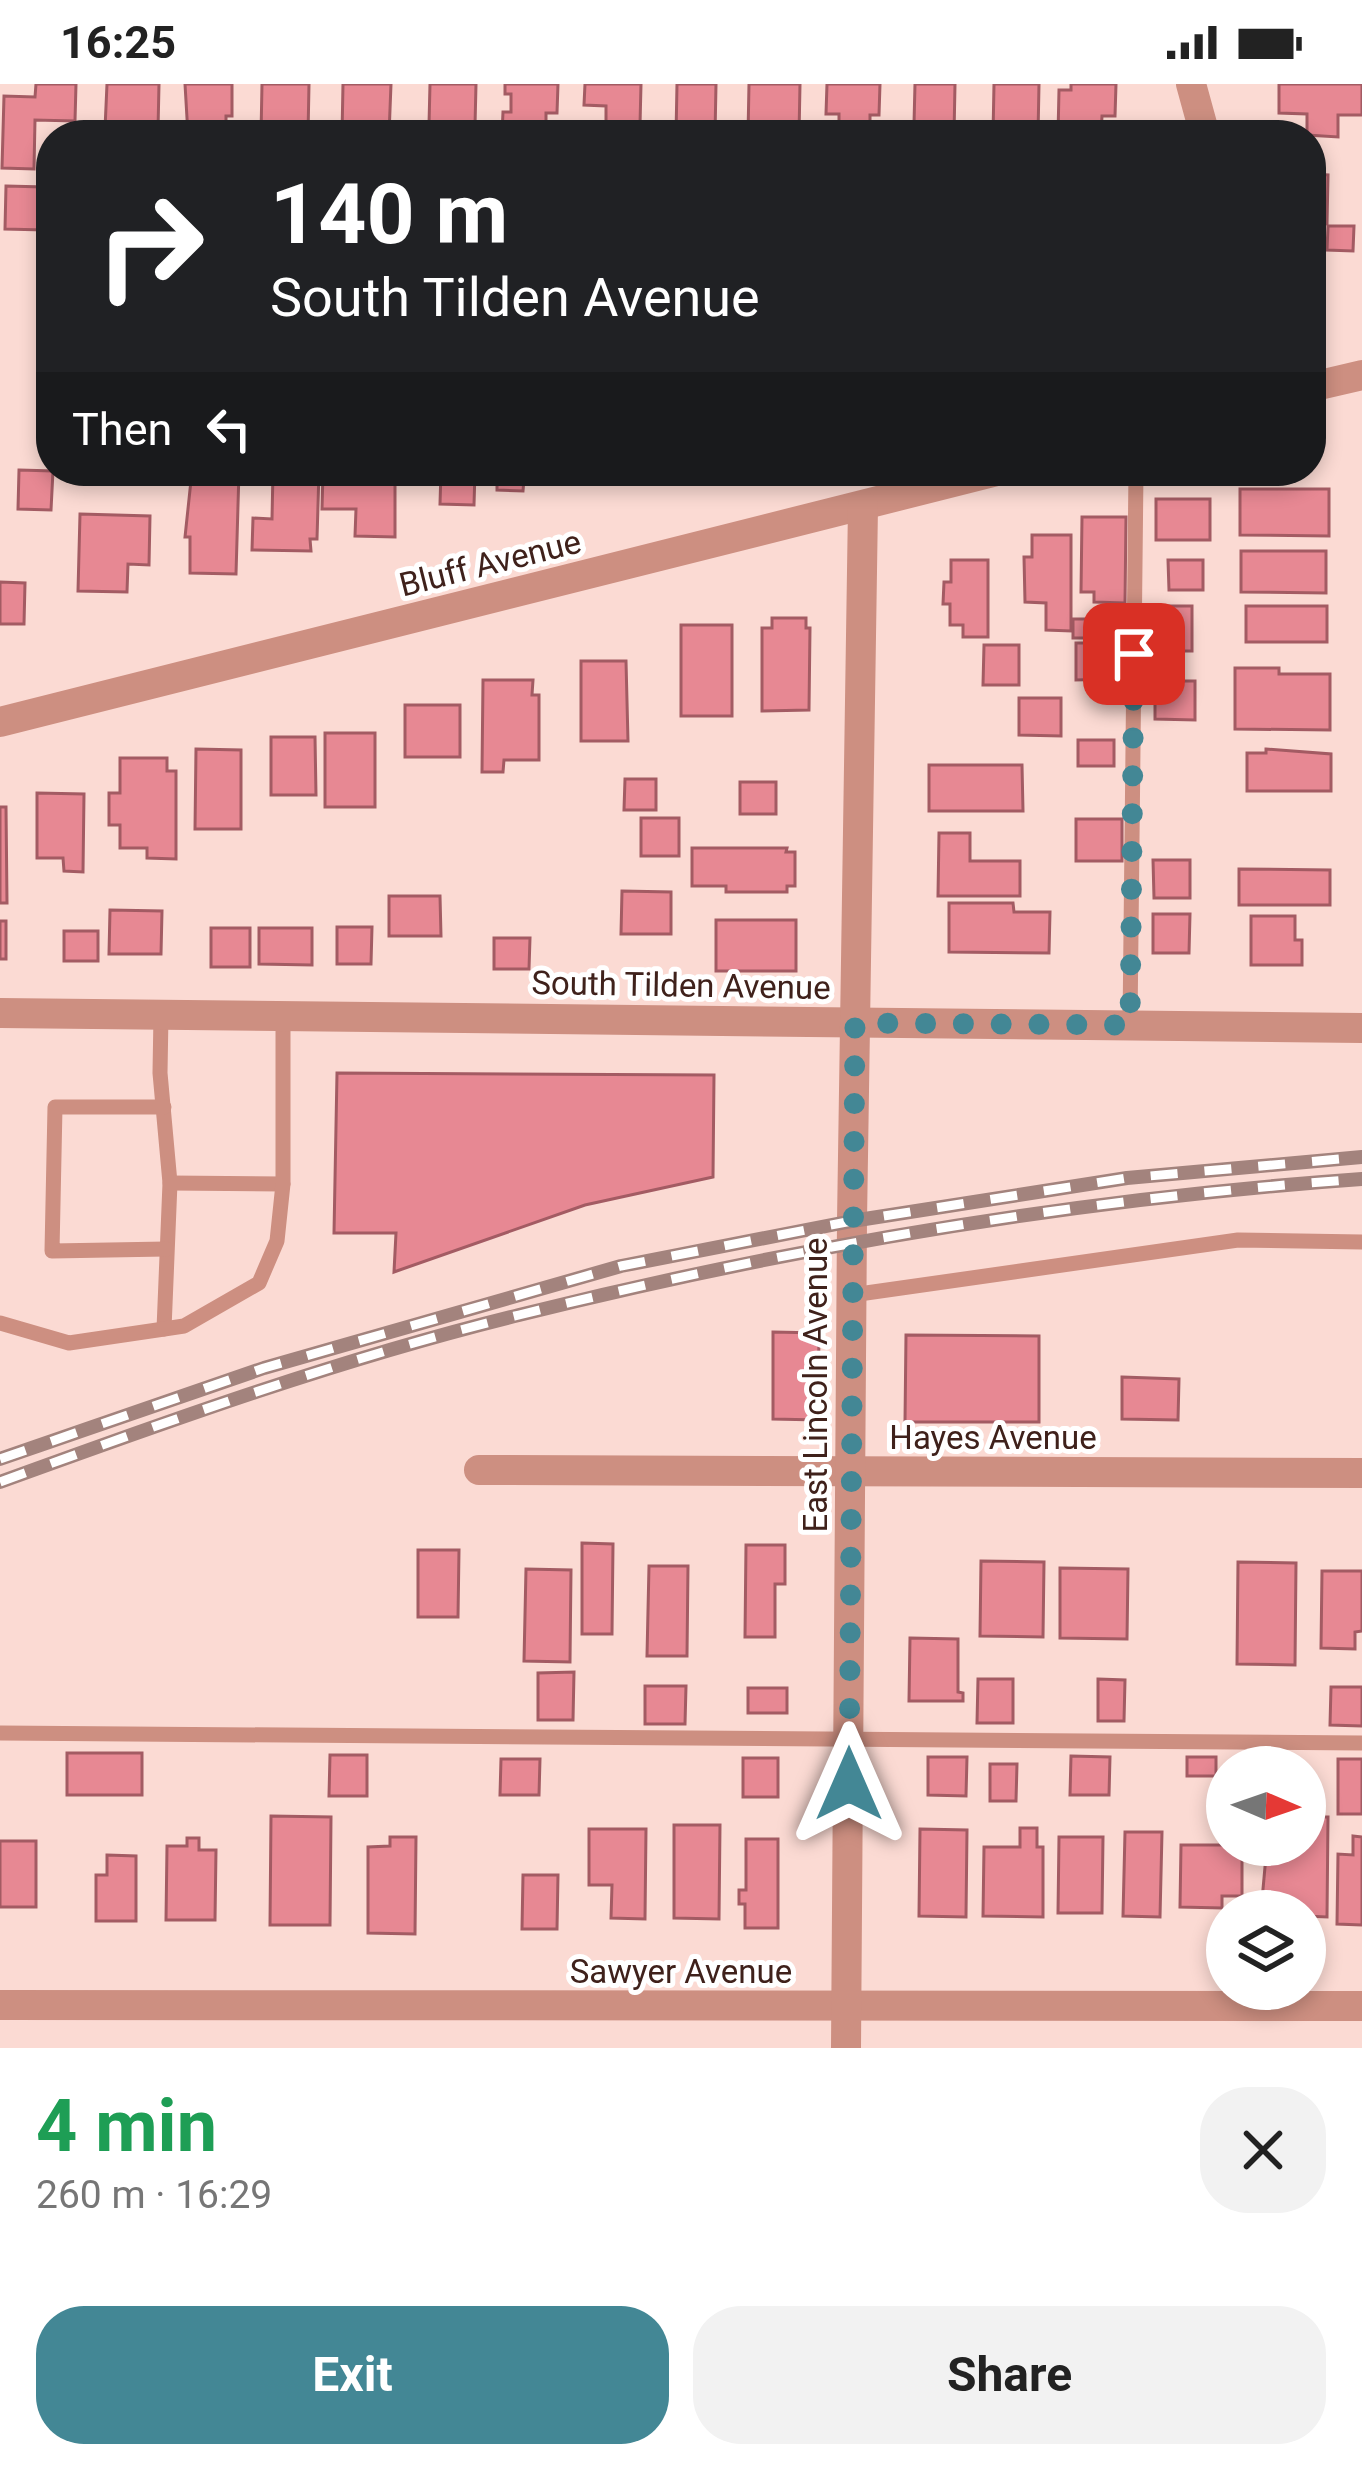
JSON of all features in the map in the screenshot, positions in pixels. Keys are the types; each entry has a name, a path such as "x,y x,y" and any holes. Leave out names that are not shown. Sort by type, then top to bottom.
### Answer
{"street":[{"path":"1191,84 1201,120"},
{"path":"1326,383 1362,375"},
{"name":"Bluff Avenue","path":"0,722 940,486"},
{"name":"East Lincoln Avenue","path":"846,2048 863,506"},
{"name":"South Tilden Avenue","path":"0,1013 1362,1028"},
{"name":"Hayes Avenue","path":"479,1470 1362,1473"},
{"name":"Sawyer Avenue","path":"0,2005 1362,2006"}],"lane":[{"path":"1130,1025 1136,486"},
{"path":"161,1015 160,1073 170,1183 164,1329"},
{"path":"0,1323 69,1343 184,1326 259,1282 277,1241 283,1184 283,1016"},
{"path":"164,1107 55,1107 52,1251 166,1250"},
{"path":"170,1183 283,1184"},
{"path":"852,1295 1238,1240 1362,1242"},
{"path":"0,1733 1362,1743"}],"building":[{"path":"36,84 76,84 75,120 35,120 34,169 2,168 4,96 35,97"},
{"path":"107,84 159,84 158,120 105,120"},
{"path":"185,84 232,84 232,116 187,120"},
{"path":"262,84 309,84 308,120 261,120"},
{"path":"343,84 391,84 390,120 342,120"},
{"path":"430,84 476,84 475,120 429,120"},
{"path":"505,84 558,84 557,113 546,113 546,120 503,120 503,112 511,112 511,94 505,94"},
{"path":"585,84 641,84 640,120 606,120 606,106 584,105"},
{"path":"677,84 716,84 715,120 676,120"},
{"path":"749,84 800,84 799,120 748,120"},
{"path":"827,84 880,84 879,115 870,115 870,120 839,120 839,114 826,114"},
{"path":"915,84 955,84 954,120 914,120"},
{"path":"994,84 1039,84 1038,120 993,120"},
{"path":"1071,84 1116,84 1115,116 1058,120 1059,90 1071,90"},
{"path":"1279,84 1362,84 1362,115 1338,115 1338,137 1326,136 1326,120 1279,113"},
{"path":"6,186 36,187 36,230 5,229"},
{"path":"1328,226 1354,226 1353,251 1327,250"},
{"path":"19,470 36,470 36,486 52,486 51,510 18,509"},
{"path":"190,486 239,486 236,574 190,573 190,537 185,537"},
{"path":"273,486 319,486 317,539 310,539 311,551 252,550 253,518 272,519"},
{"path":"323,486 395,486 395,537 355,536 356,509 322,509"},
{"path":"441,486 475,486 474,505 440,504"},
{"path":"497,486 523,486 523,491 497,490"},
{"path":"1240,489 1329,489 1329,536 1240,535"},
{"path":"1156,499 1210,499 1210,540 1156,540"},
{"path":"80,514 150,516 149,565 128,564 127,592 78,591"},
{"path":"1082,517 1126,517 1125,603 1094,602 1094,592 1081,592"},
{"path":"1032,535 1071,535 1071,631 1046,630 1046,603 1025,602 1024,557 1032,557"},
{"path":"1241,551 1326,551 1326,593 1241,592"},
{"path":"951,560 988,560 988,637 963,637 963,625 950,625 950,604 943,604 944,582 951,582"},
{"path":"1168,560 1203,560 1203,590 1169,590"},
{"path":"0,582 25,583 24,624 0,624"},
{"path":"1157,606 1192,606 1192,651 1157,651"},
{"path":"1246,606 1327,606 1327,642 1246,642"},
{"path":"772,618 806,618 806,628 810,628 809,710 762,711 762,628 772,628"},
{"path":"1073,619 1090,619 1089,638 1073,638"},
{"path":"681,625 732,625 732,716 681,716"},
{"path":"1076,643 1112,643 1112,679 1076,680"},
{"path":"984,645 1019,645 1019,685 983,685"},
{"path":"581,661 626,661 628,741 581,741"},
{"path":"1235,668 1330,674 1330,730 1235,729"},
{"path":"483,680 533,680 532,695 539,695 539,760 504,760 503,772 482,772"},
{"path":"1155,681 1195,681 1195,720 1155,719"},
{"path":"1019,698 1061,698 1061,736 1019,735"},
{"path":"405,705 460,705 460,757 405,757"},
{"path":"325,733 375,733 375,807 325,807"},
{"path":"271,737 315,737 316,795 271,795"},
{"path":"1078,740 1114,740 1114,766 1078,766"},
{"path":"196,749 241,750 241,829 195,829"},
{"path":"1266,749 1331,754 1331,791 1247,791 1247,753 1266,753"},
{"path":"120,758 167,758 167,771 176,771 176,859 147,858 147,848 120,848 120,825 109,825 109,793 120,793"},
{"path":"929,765 1022,765 1023,811 929,811"},
{"path":"625,779 656,779 656,810 624,810"},
{"path":"740,782 776,782 776,814 740,814"},
{"path":"37,793 84,794 83,872 64,871 63,858 37,858"},
{"path":"0,807 6,807 7,903 0,903"},
{"path":"641,818 679,818 679,856 641,856"},
{"path":"1076,819 1122,819 1122,861 1076,861"},
{"path":"939,833 970,833 970,861 1020,861 1020,896 938,896"},
{"path":"692,848 787,848 786,852 795,852 795,886 787,886 787,892 726,892 726,886 692,886"},
{"path":"1153,860 1190,860 1190,898 1154,898"},
{"path":"1239,869 1330,870 1330,905 1239,905"},
{"path":"622,891 671,892 671,934 621,934"},
{"path":"389,896 440,896 441,936 389,936"},
{"path":"949,903 1013,903 1014,912 1050,912 1049,953 949,952"},
{"path":"110,910 162,911 161,954 109,954"},
{"path":"1153,914 1190,914 1189,953 1153,953"},
{"path":"1251,916 1295,916 1302,965 1251,965"},
{"path":"716,920 796,920 796,971 716,971"},
{"path":"0,921 6,921 6,959 0,959"},
{"path":"337,927 372,927 371,964 337,964"},
{"path":"211,928 250,928 250,967 211,967"},
{"path":"259,928 312,928 312,965 259,964"},
{"path":"64,931 98,931 98,961 64,961"},
{"path":"494,938 530,938 529,969 494,969"},
{"path":"337,1073 714,1075 713,1177 585,1205 394,1272 396,1233 334,1233"},
{"path":"773,1332 819,1333 818,1420 773,1419"},
{"path":"906,1335 1039,1336 1039,1422 905,1422"},
{"path":"1122,1377 1179,1379 1178,1420 1122,1419"},
{"path":"582,1543 613,1544 612,1634 582,1634"},
{"path":"746,1545 785,1545 785,1584 775,1584 775,1637 745,1637"},
{"path":"418,1550 459,1550 458,1617 418,1617"},
{"path":"981,1561 1044,1562 1043,1637 980,1636"},
{"path":"1238,1562 1296,1563 1295,1665 1237,1664"},
{"path":"649,1566 688,1566 687,1656 647,1656"},
{"path":"1060,1568 1128,1569 1127,1639 1060,1638"},
{"path":"526,1569 571,1570 570,1662 524,1661"},
{"path":"1322,1571 1362,1571 1362,1631 1355,1632 1355,1649 1321,1648"},
{"path":"910,1638 958,1639 958,1692 963,1693 963,1701 909,1701"},
{"path":"574,1672 573,1720 538,1720 538,1673"},
{"path":"978,1679 1013,1679 1013,1723 977,1723"},
{"path":"1098,1679 1125,1680 1124,1721 1098,1721"},
{"path":"645,1686 686,1686 685,1724 645,1724"},
{"path":"1331,1687 1362,1687 1362,1726 1330,1725"},
{"path":"748,1688 787,1688 787,1713 748,1713"},
{"path":"67,1753 142,1753 142,1795 67,1795"},
{"path":"330,1755 367,1755 367,1796 329,1796"},
{"path":"1071,1756 1110,1757 1109,1795 1070,1795"},
{"path":"928,1757 967,1757 966,1796 928,1795"},
{"path":"1187,1757 1206,1757 1206,1776 1187,1776"},
{"path":"743,1758 778,1758 778,1797 743,1797"},
{"path":"501,1759 540,1759 539,1795 500,1795"},
{"path":"1338,1759 1362,1759 1362,1814 1338,1814"},
{"path":"990,1764 1017,1764 1016,1801 990,1801"},
{"path":"271,1816 331,1817 330,1925 270,1925"},
{"path":"1328,1817 1327,1917 1326,1890 1263,1890 1265,1866 1326,1866"},
{"path":"674,1825 720,1825 719,1919 674,1918"},
{"path":"1020,1828 1037,1828 1037,1847 1043,1847 1043,1917 983,1916 984,1847 1020,1847"},
{"path":"589,1829 646,1829 645,1919 611,1918 612,1885 589,1885"},
{"path":"920,1829 967,1830 966,1917 919,1916"},
{"path":"1125,1832 1162,1832 1160,1917 1123,1916"},
{"path":"1353,1836 1362,1837 1362,1925 1337,1924 1338,1854 1353,1855"},
{"path":"390,1837 416,1837 415,1934 368,1933 368,1847 390,1846"},
{"path":"1059,1837 1103,1837 1102,1913 1058,1913"},
{"path":"187,1838 199,1838 199,1850 216,1850 215,1920 166,1920 167,1846 187,1846"},
{"path":"746,1839 778,1839 778,1928 745,1928 745,1904 739,1904 739,1890 746,1890"},
{"path":"0,1841 36,1841 36,1907 0,1907"},
{"path":"1181,1845 1206,1845 1206,1866 1242,1866 1242,1890 1206,1890 1206,1908 1180,1907"},
{"path":"107,1855 136,1856 136,1921 96,1921 96,1875 107,1875"},
{"path":"523,1875 558,1875 557,1929 522,1929"}],"railway":[{"path":"0,1459 264,1368 621,1266 852,1221 1127,1178 1362,1157"},
{"path":"0,1482 323,1370 623,1290 832,1247 1043,1213 1362,1179"}],"route":[{"path":"849,1784 855,1023 1130,1025 1134,654"}]}
